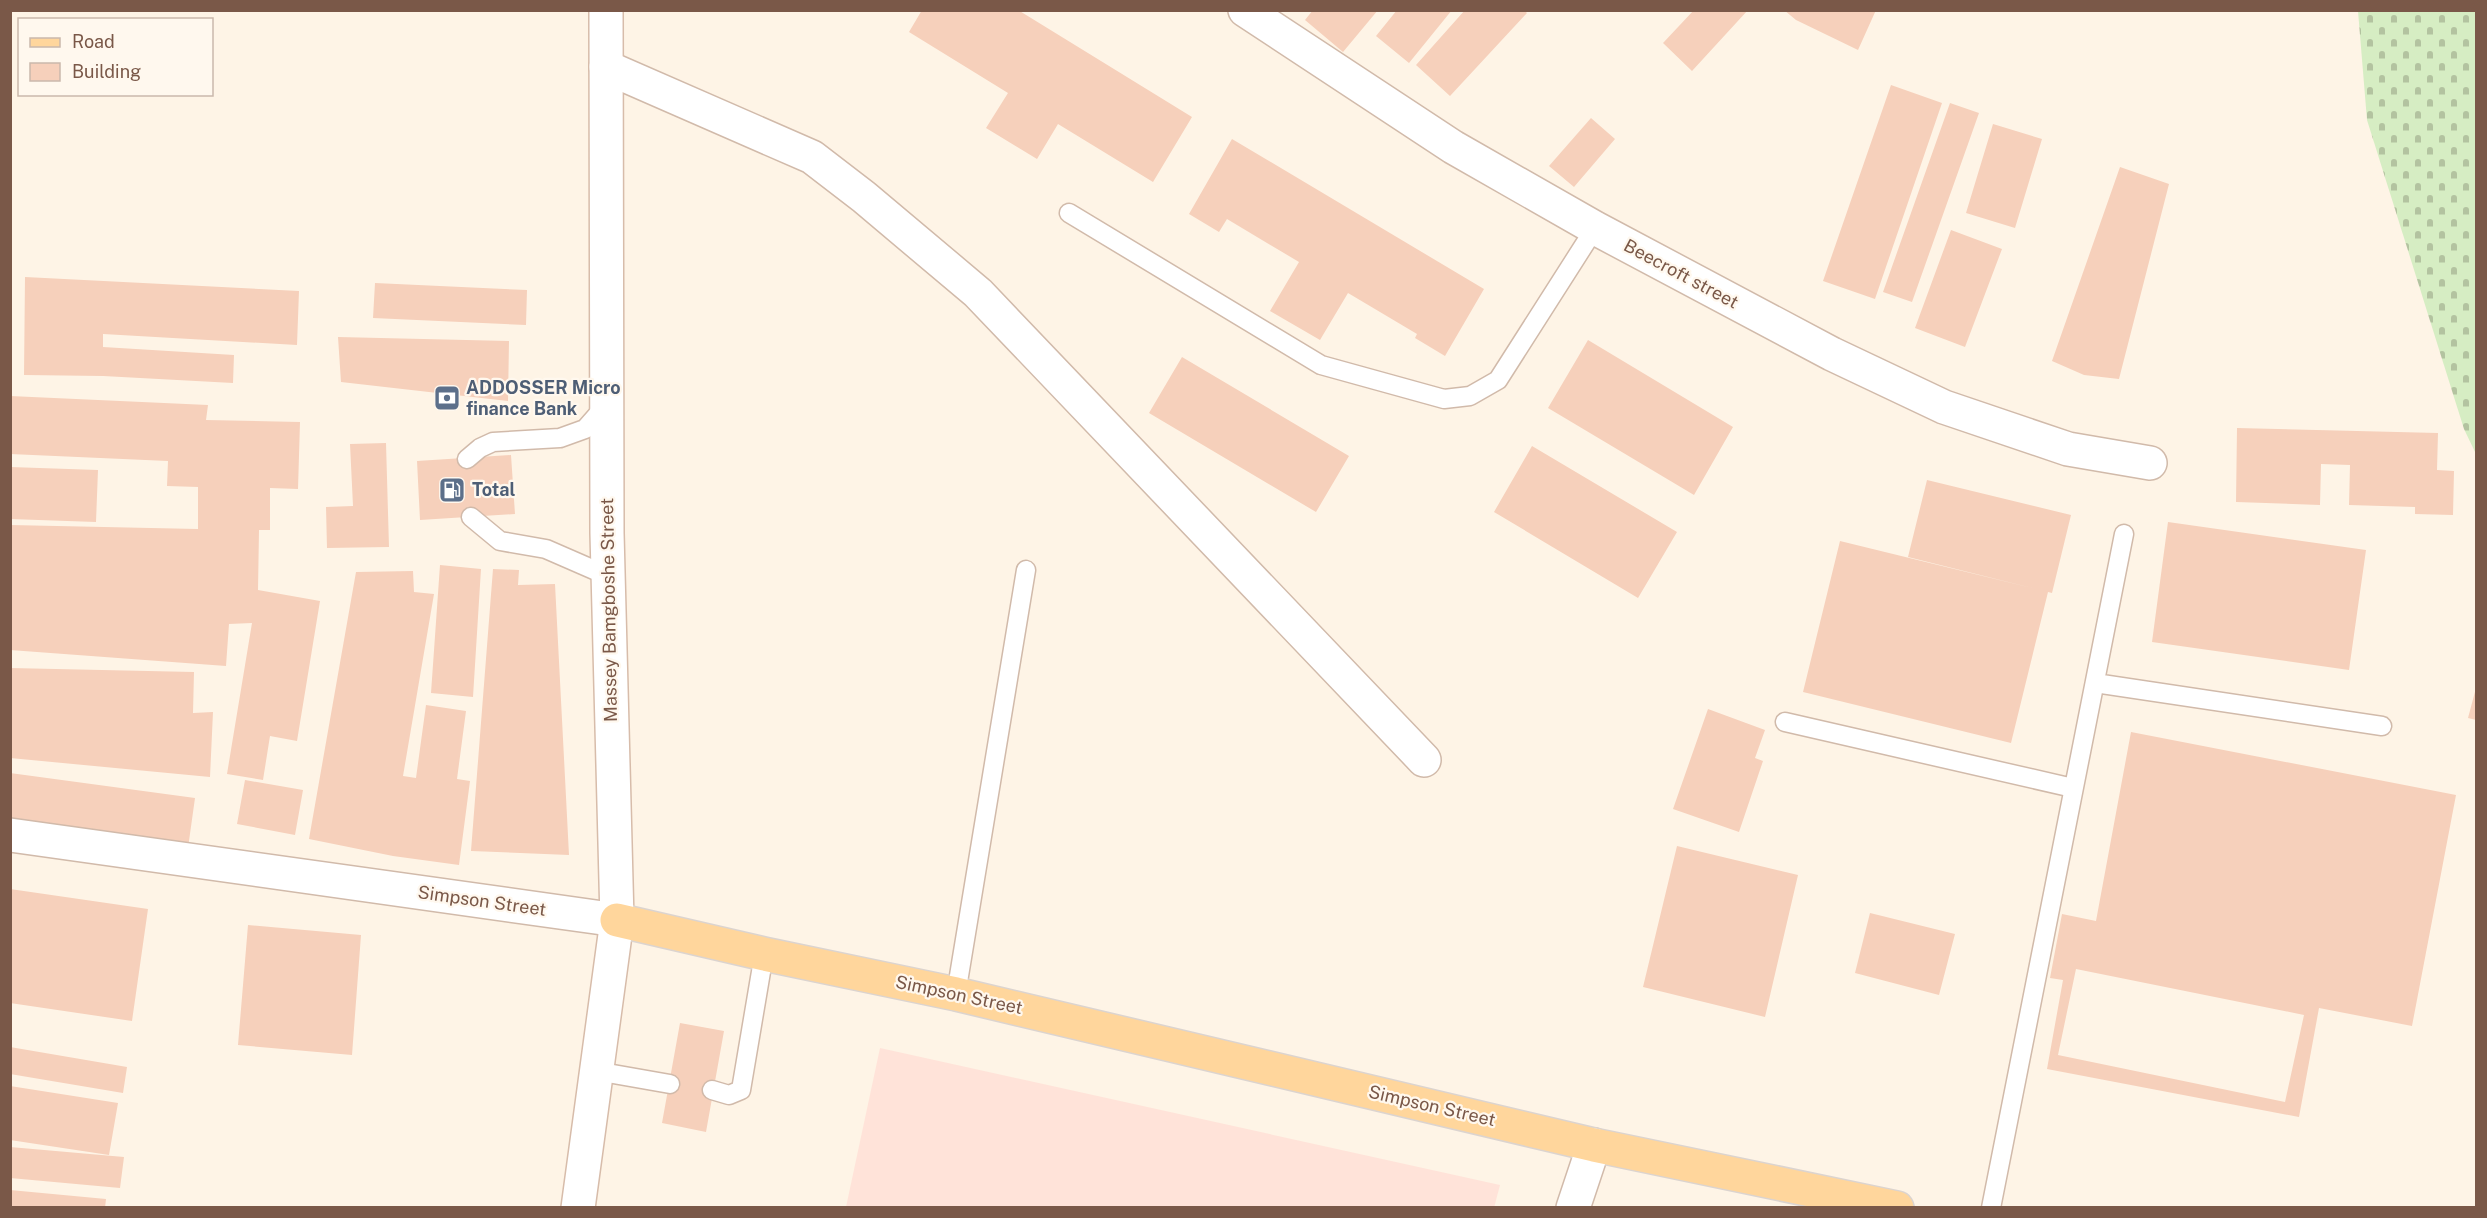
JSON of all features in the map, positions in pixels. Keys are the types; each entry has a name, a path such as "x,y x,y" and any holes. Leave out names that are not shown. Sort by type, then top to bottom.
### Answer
{"main road":[{"name":"Simpson Street","path":"617,920 764,954 956,993 1594,1145 1898,1208"}],"street":[{"name":"Massey Bamgboshe Street","path":"578,1208 617,920 608,576 606,10"},
{"name":"Beecroft street","path":"1245,10 1453,147 1595,228 1832,354 1944,407 2068,449 2150,463"},
{"path":"606,67 812,157 864,197 978,293 1424,760"},
{"name":"Simpson Street","path":"10,835 617,920"},
{"path":"1573,1208 1594,1145"}],"lane":[{"path":"1069,213 1321,365 1444,399 1470,396 1498,380 1595,228"},
{"path":"467,459 493,442 560,438 585,429 607,404"},
{"path":"471,517 500,541 546,549 608,576"},
{"path":"1991,1208 2124,534"},
{"path":"956,993 1026,570"},
{"path":"2095,683 2382,726"},
{"path":"1785,722 2073,788"},
{"path":"712,1090 729,1095 741,1090 764,954"},
{"path":"596,1071 670,1084"}],"shaded area":[{"path":"880,1048 1500,1185 1494,1208 846,1207"}],"green space":[{"path":"2358,11 2476,11 2476,454 2464,429 2367,120"}],"building":[{"path":"922,10 1018,10 1192,117 1153,182 1058,124 1037,159 986,128 1008,93 909,32"},
{"path":"1313,10 1378,10 1343,52 1305,20"},
{"path":"1397,10 1452,10 1409,63 1376,36"},
{"path":"1465,10 1524,10 1527,13 1450,96 1416,65"},
{"path":"1694,10 1748,10 1692,71 1663,43"},
{"path":"1784,10 1876,10 1858,50 1796,20"},
{"path":"1891,85 1942,103 1875,299 1823,281"},
{"path":"1950,103 1979,113 1912,302 1883,292"},
{"path":"1591,118 1615,139 1574,187 1549,166"},
{"path":"1993,124 2042,139 2015,228 1966,213"},
{"path":"1232,139 1484,289 1445,356 1415,338 1417,334 1348,293 1320,340 1270,311 1299,262 1227,219 1219,232 1189,214"},
{"path":"2120,167 2169,184 2119,379 2084,375 2052,361"},
{"path":"1951,230 2002,249 1965,347 1915,328"},
{"path":"25,277 299,291 297,345 103,334 103,347 234,355 233,383 103,376 24,375"},
{"path":"375,283 527,290 526,325 373,318"},
{"path":"338,337 509,341 508,401 341,382"},
{"path":"1588,340 1733,427 1694,495 1548,408"},
{"path":"1182,357 1349,456 1316,512 1149,413"},
{"path":"10,396 208,405 206,420 300,422 298,489 270,488 270,530 259,530 258,590 320,601 297,741 270,736 263,780 227,774 252,623 229,624 226,666 10,650 10,525 198,529 198,487 167,486 168,461 10,454"},
{"path":"2237,428 2438,433 2437,470 2454,471 2453,515 2415,514 2415,507 2349,505 2350,465 2321,464 2320,505 2236,502"},
{"path":"386,443 389,547 327,548 326,507 353,506 350,444"},
{"path":"1532,446 1677,532 1638,598 1494,512"},
{"path":"511,455 515,514 420,520 417,461"},
{"path":"10,467 98,470 96,522 10,519"},
{"path":"1927,480 2071,515 2052,593 2048,592 2011,743 1803,692 1840,541 2044,591 1908,557"},
{"path":"2168,522 2366,550 2349,670 2152,642"},
{"path":"440,565 481,569 473,697 431,693"},
{"path":"493,569 519,570 518,585 555,584 569,855 471,851"},
{"path":"413,571 414,592 434,594 403,776 416,778 426,705 466,711 457,779 470,781 459,865 393,856 309,839 356,572"},
{"path":"10,668 194,672 193,713 213,712 210,777 10,758"},
{"path":"2476,688 2476,720 2468,718"},
{"path":"1708,709 1765,730 1755,758 1763,761 1739,832 1673,809"},
{"path":"2131,732 2456,795 2412,1026 2319,1008 2299,1117 2047,1069 2063,980 2050,978 2062,914 2096,921","holes":["2076,969 2304,1015 2285,1102 2058,1055"]},
{"path":"10,773 195,798 188,848 10,824"},
{"path":"245,780 303,790 295,835 237,824"},
{"path":"1677,846 1798,875 1765,1017 1643,987"},
{"path":"10,889 148,909 132,1021 10,1003"},
{"path":"1870,913 1955,934 1939,995 1855,973"},
{"path":"248,925 361,935 352,1055 238,1045"},
{"path":"680,1023 724,1031 706,1132 662,1123"},
{"path":"10,1047 127,1067 123,1093 10,1074"},
{"path":"10,1086 118,1103 109,1155 10,1140"},
{"path":"10,1147 124,1157 120,1188 10,1178"},
{"path":"10,1190 106,1199 105,1208 10,1208"}],"place":[{"name":"ADDOSSER Micro finance Bank","path":"447,398"},
{"name":"Total","path":"452,490"}]}
